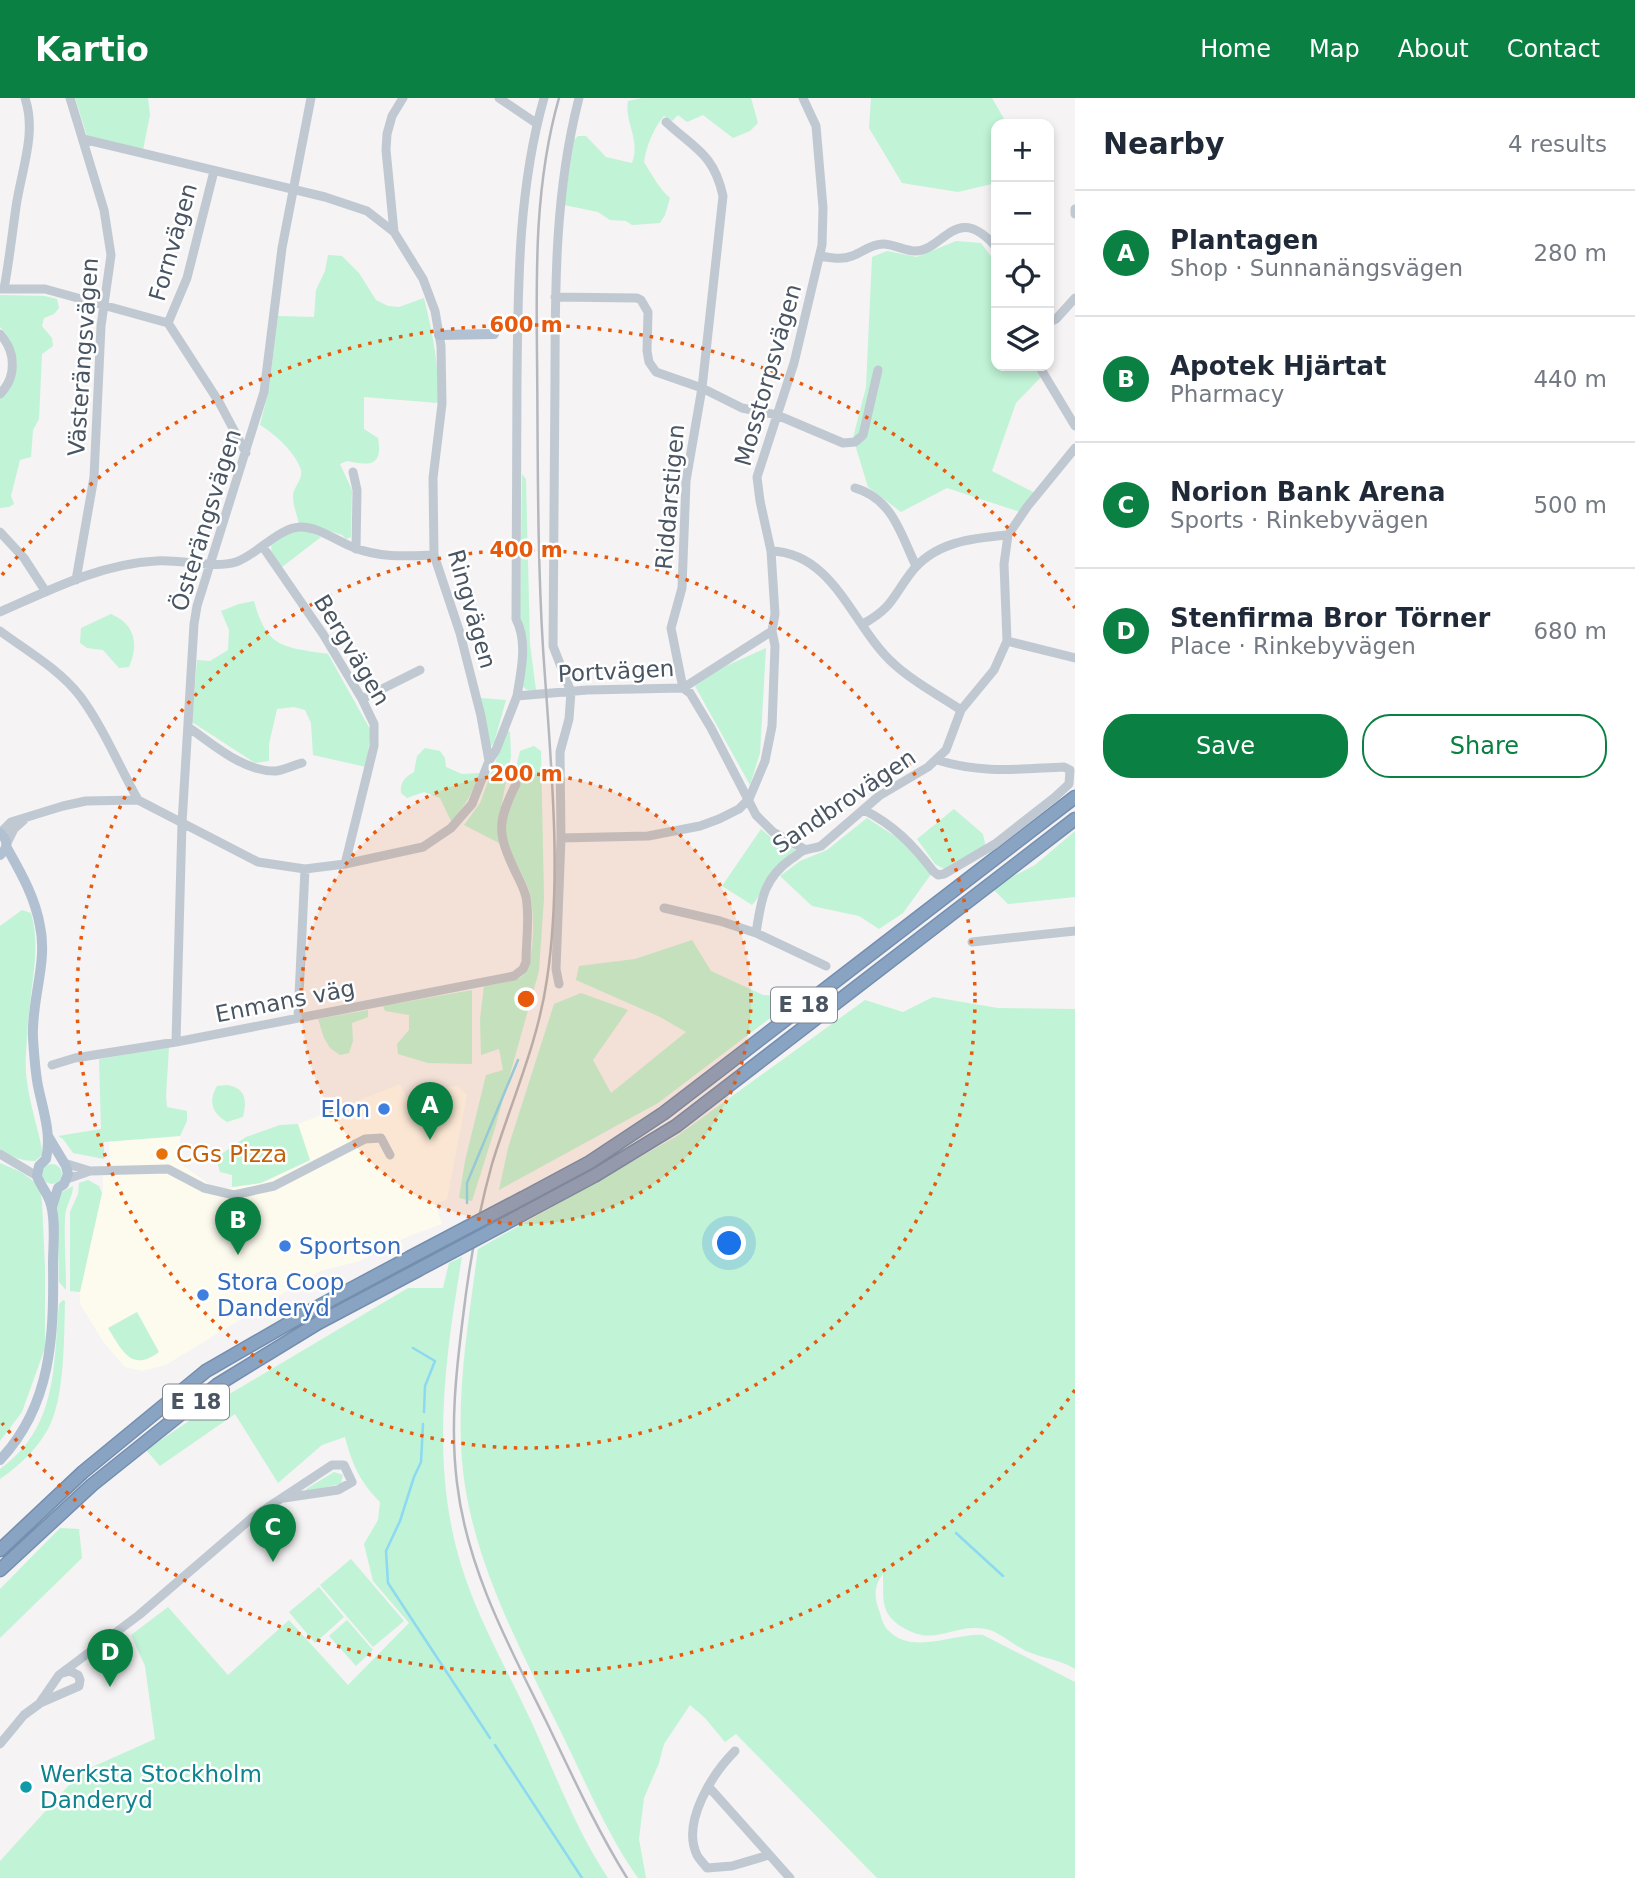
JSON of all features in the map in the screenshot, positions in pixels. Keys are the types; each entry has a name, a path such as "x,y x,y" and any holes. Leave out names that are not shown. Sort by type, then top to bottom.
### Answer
{"highway":[{"name":"E 18","path":"0,1550 83,1472 206,1371 310,1311 590,1162 664,1113 1075,797"},
{"name":"E 18","path":"0,1570 92,1485 217,1385 318,1323 594,1176 676,1126 1075,819"}],"main road":[{"path":"439,335 494,334"},
{"path":"2,845 18,867 33,898 41,930 41,969 33,1034 36,1074 48,1136 67,1169 67,1179 58,1188 52,1207"},
{"path":"0,1460 22,1433 35,1410 51,1350 54,1302 52,1207 41,1167 48,1136"},
{"path":"41,1167 56,1158 63,1162"},
{"path":"46,1188 58,1188"}],"street":[{"path":"25,98 29,127 28,147 2,289 44,289 168,323 219,402 246,453"},
{"name":"Västerängsvägen","path":"70,98 104,210 111,255 101,326 94,477 76,580"},
{"name":"Österängsvägen","path":"176,1042 182,823 194,624 210,563 264,392 282,248 311,98"},
{"path":"394,232 386,150 387,134 392,116 403,98"},
{"path":"499,98 536,123"},
{"path":"510,98 516,111"},
{"path":"2,845 25,819 63,806 86,801 138,800 258,862 305,869 423,847 451,828 472,804 517,696 523,647 522,630 516,619 518,296 523,213 536,123 544,98"},
{"path":"559,984 556,969 561,838 560,752 569,719 571,692 553,646 555,297 562,179 579,98"},
{"name":"Mosstorpsvägen","path":"749,799 765,761 772,726 775,646 772,631 775,614 771,551 760,501 758,477 797,351 820,256 823,208 816,126 803,98"},
{"name":"Riddarstigen","path":"666,122 704,153 717,174 723,196 702,388 686,481 682,589 671,628 683,688 690,693 700,710 756,815 765,826 806,850"},
{"name":"Ringvägen","path":"83,139 293,189 367,211 394,232 423,279 435,311 439,335 442,404 433,478 434,555 466,658 489,761"},
{"name":"Fornvägen","path":"168,323 187,278 214,171"},
{"path":"820,256 850,257 872,246 885,244 916,251 928,247 953,229 962,228 985,235 994,245"},
{"path":"555,297 617,296 641,300 648,312 647,351 652,368 662,375 702,388 742,408 777,415 837,441 855,442 865,431 878,370"},
{"path":"1054,320 1075,298"},
{"path":"0,334 8,342 13,358 11,377 0,394"},
{"path":"1043,371 1075,426"},
{"name":"Sandbrovägen","path":"756,933 764,892 771,877 806,850 821,846 879,796 937,760 946,750 961,710 994,670 1007,640 1004,564 1008,535 1014,522 1075,448"},
{"path":"353,472 357,490 356,548"},
{"path":"855,488 864,491 895,517 916,566"},
{"path":"0,612 110,567 157,561 235,562 263,547 289,528 316,530 356,548 385,556 434,555"},
{"path":"0,532 24,558 46,592"},
{"path":"863,624 890,605 916,566 927,557 963,540 1008,535"},
{"name":"Bergvägen","path":"263,547 323,634 374,724 374,746 345,863"},
{"path":"771,551 785,551 803,558 836,587 891,663 961,710"},
{"path":"0,631 41,661 79,695 138,800"},
{"name":"Portvägen","path":"517,696 683,688 772,631"},
{"path":"1007,640 1075,658"},
{"path":"362,699 420,670"},
{"path":"188,727 240,762 258,769 278,771 302,763"},
{"path":"937,760 988,771 1075,763"},
{"path":"864,810 881,818 900,833 938,874 958,867 995,844 1055,797 1069,784 1070,770 1064,766"},
{"name":"Enmans väg","path":"52,1066 75,1058 176,1042 514,976 523,969 526,962 526,894 502,844 501,833 505,807 516,784"},
{"path":"561,838 646,836 674,832 719,819 749,799"},
{"path":"298,1017 305,869"},
{"path":"664,908 720,921 756,933 826,966"},
{"path":"972,942 1075,931"},
{"path":"67,1179 90,1171 168,1169 204,1188 234,1195 274,1186 365,1139 381,1138 390,1155"},
{"path":"0,1154 18,1164 41,1167"},
{"path":"63,1162 90,1171"},
{"path":"38,1704 59,1675 139,1615 253,1517 332,1465 344,1465 350,1474 352,1482 347,1489 284,1498"},
{"path":"0,1744 24,1715 38,1704 79,1686 79,1677 75,1672 59,1675"},
{"path":"735,1751 720,1766 700,1800 693,1828 696,1855 707,1868 732,1866 769,1855"},
{"path":"708,1786 790,1878"}],"shaded area":[{"path":"400,1084 412,1108 450,1086 457,1086 467,1095 447,1200 435,1204 442,1224 409,1236 360,1261 320,1271 166,1365 142,1371 125,1367 104,1343 80,1304 79,1285 103,1190 103,1164 110,1163 109,1141 180,1136 181,1164 209,1184 223,1189 261,1183 310,1161 298,1124"}],"green space":[{"path":"75,98 148,98 150,115 143,150 87,136"},
{"path":"642,98 751,98 758,123 750,131 733,138 703,115 687,122 678,115 672,121 664,116 651,138 644,162 670,198 660,223 632,225 626,221 610,220 598,212 564,205 574,140 578,136 586,136 606,157 632,163 635,146 628,116 628,101"},
{"path":"871,98 992,98 1004,119 991,119 991,184 958,192 902,183 869,128"},
{"path":"956,241 981,243 991,256 991,371 1040,371 1041,377 1016,403 992,471 1035,493 1020,512 947,488 901,512 868,487 853,438 866,387 872,257 887,251 917,257"},
{"path":"328,255 342,256 359,273 376,300 388,306 399,307 424,298 438,375 438,403 364,397 364,429 378,438 379,447 373,462 347,461 340,464 352,490 351,537 346,539 342,535 308,524 299,524 293,496 301,470 284,444 260,425 269,389 278,316 314,317 316,290 325,271"},
{"path":"0,295 45,296 57,299 59,308 54,314 44,318 42,326 52,338 53,346 42,354 39,419 33,430 31,457 20,460 11,496 14,504 0,508 0,398 10,389 17,364 10,339 0,327"},
{"path":"522,474 526,479 530,644 536,690 532,691 523,687 519,674"},
{"path":"291,531 307,531 321,537 282,567 272,556 271,545"},
{"path":"254,601 265,629 279,643 300,650 328,654 371,731 366,767 313,755 311,723 305,710 294,707 277,709 269,744 269,761 255,763 192,722 197,660 210,661 228,650 229,630 221,611"},
{"path":"111,614 125,623 133,636 134,650 129,667 119,668 103,650 87,648 80,643 81,628"},
{"path":"766,648 760,753 750,785 695,686 719,669"},
{"path":"481,698 506,700 494,743 489,748"},
{"path":"507,730 510,732 511,756 499,818 499,843 464,825 480,803"},
{"path":"534,746 541,751 544,898 539,971 472,1201 459,1198 465,1161 486,1075 503,1070 499,1049 481,1055 480,1019 484,986 520,978 529,963 533,937 529,890 510,850 505,825 520,751"},
{"path":"425,748 440,751 445,758 446,767 462,774 479,773 468,799 451,821 440,798 424,792 407,798 401,793 402,783 414,772 417,756"},
{"path":"954,809 983,834 986,848 944,869 935,864 917,839"},
{"path":"867,818 910,846 932,873 903,913 879,929 859,916 812,906 780,876 800,861 827,850"},
{"path":"761,829 775,841 796,850 770,874 752,905 722,886"},
{"path":"1075,831 1075,897 1008,904 994,890 1035,865"},
{"path":"22,910 31,913 35,936 26,1066 28,1091 43,1154 35,1161 16,1158 0,1149 0,926"},
{"path":"692,940 711,971 763,995 798,997 658,1103 499,1190 508,1148 554,1004 581,993 628,1010 593,1060 611,1093 686,1032 660,1017 576,980 579,966 635,959"},
{"path":"472,990 472,1064 428,1063 398,1054 397,1044 409,1030 409,1015 385,1011 383,1006"},
{"path":"933,997 998,1008 1075,1009 1075,1669 1026,1651 986,1629 963,1629 934,1635 914,1633 889,1616 883,1597 883,1574 876,1587 876,1600 885,1626 898,1638 934,1642 983,1635 1075,1682 1075,1878 877,1878 736,1734 725,1742 690,1705 664,1744 644,1798 639,1839 646,1878 638,1878 606,1824 516,1640 480,1550 465,1486 461,1427 466,1337 478,1249 677,1136 865,1000 903,1012"},
{"path":"368,1010 368,1017 352,1023 353,1041 349,1053 340,1055 330,1048 318,1019"},
{"path":"169,1047 167,1107 187,1111 187,1121 180,1136 104,1142 104,1159 73,1153 58,1136 101,1129 99,1059"},
{"path":"227,1085 241,1092 245,1105 243,1117 227,1122 215,1111 212,1102 217,1086"},
{"path":"298,1124 310,1160 261,1183 232,1187 232,1175 220,1172 217,1161 220,1155 246,1137 280,1125"},
{"path":"0,1163 21,1172 39,1185 45,1269 45,1348 22,1412 0,1441"},
{"path":"52,1164 59,1167 62,1174 59,1181 52,1184 45,1181 42,1174 45,1167"},
{"path":"88,1180 99,1186 102,1193 80,1292 70,1291 70,1212 78,1194 79,1183"},
{"path":"73,1186 65,1218 66,1290 59,1282 57,1207 62,1192"},
{"path":"462,1257 450,1337 443,1418 443,1458 454,1538 465,1577 488,1632 576,1821 608,1878 0,1878 0,1861 81,1772 155,1739 145,1666 131,1635 168,1607 228,1675 289,1620 348,1685 409,1623 373,1581 364,1544 378,1520 380,1502 358,1472 345,1437 322,1445 278,1483 235,1414 160,1466 146,1450 226,1396 408,1288 443,1288 449,1263"},
{"path":"63,1300 63,1367 54,1416 33,1450 0,1479 0,1469 19,1452 43,1415 53,1373 59,1304"},
{"path":"137,1312 159,1352 141,1360 128,1356 108,1328"},
{"path":"334,1472 343,1475 341,1484 307,1491 306,1489"},
{"path":"60,1528 79,1529 82,1558 0,1638 0,1589"},
{"path":"351,1559 404,1621 373,1647 320,1585"},
{"path":"319,1587 344,1617 315,1643 289,1612"},
{"path":"347,1620 373,1650 356,1666 329,1636"}],"waterway":[{"path":"467,1203 467,1183 518,1060"},
{"path":"413,1348 435,1361 425,1386 424,1412"},
{"path":"423,1424 421,1462 386,1551 388,1583 490,1738"},
{"path":"956,1533 1003,1576"},
{"path":"495,1745 582,1878"}],"railway":[{"path":"559,98 541,193 537,290 540,574 555,856 552,939 537,1026 482,1202 465,1298 458,1358 454,1441 462,1515 491,1606 585,1801 627,1878"}],"place":[{"name":"Elon","path":"384,1109"},
{"name":"Plantagen","path":"430,1140"},
{"name":"CGs Pizza","path":"162,1154"},
{"name":"Sportson","path":"285,1246"},
{"name":"Apotek Hjärtat","path":"238,1255"},
{"name":"Stora Coop Danderyd","path":"203,1295"},
{"name":"Norion Bank Arena","path":"273,1562"},
{"name":"Stenfirma Bror Törner","path":"110,1687"},
{"name":"Werksta Stockholm Danderyd","path":"26,1787"}]}
